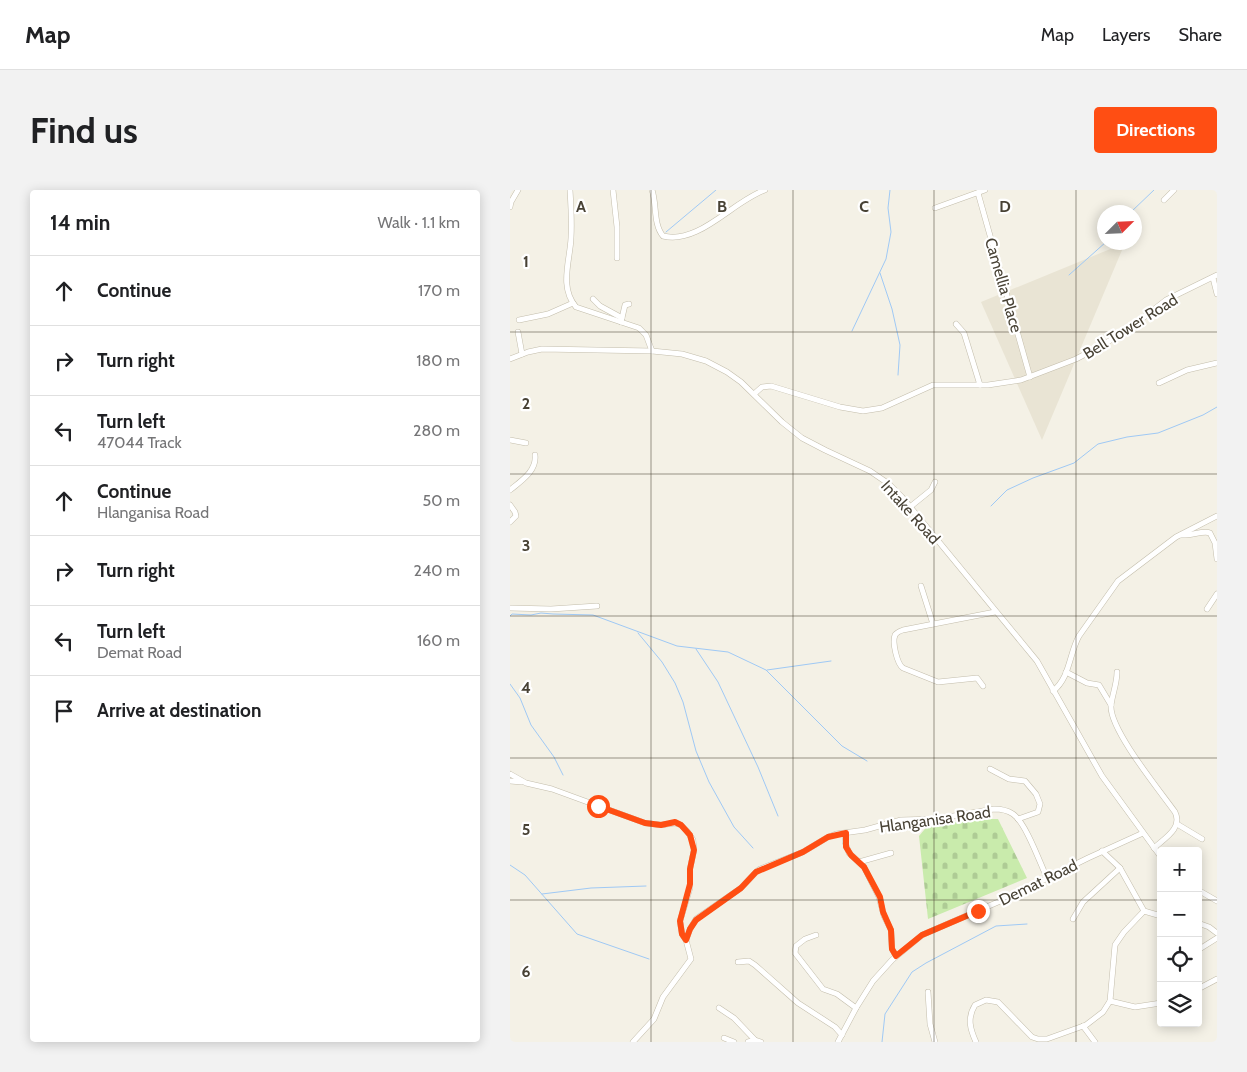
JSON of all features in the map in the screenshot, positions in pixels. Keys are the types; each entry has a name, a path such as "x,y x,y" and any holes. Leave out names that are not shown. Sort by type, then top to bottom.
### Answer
{"street":[{"path":"510,207 518,190"},
{"path":"570,190 571,237 566,275 568,292 576,307 621,320"},
{"path":"613,190 617,227 617,258"},
{"path":"652,190 659,229 661,235 667,237 692,233 705,227 742,201 765,190"},
{"path":"934,208 985,190"},
{"path":"1164,200 1174,190"},
{"name":"Camellia Place","path":"978,193 1030,377"},
{"path":"1215,277 1217,294"},
{"name":"Bell Tower Road","path":"754,394 762,387 770,386 840,407 862,410 882,408 933,385 980,385 1030,377 1076,359 1093,350 1125,332 1166,300 1215,277"},
{"path":"592,299 621,320 644,331 652,351"},
{"path":"519,320 548,314 573,303"},
{"path":"621,320 625,305 629,304"},
{"path":"956,324 964,333 980,385"},
{"path":"518,332 522,354"},
{"name":"Intake Road","path":"510,359 542,349 652,351 682,354 706,361 727,372 802,438 875,474 895,490 910,507 1036,661 1102,776 1157,852"},
{"path":"1159,383 1187,370 1217,363"},
{"path":"510,440 526,444"},
{"path":"510,490 526,477 533,468 535,455"},
{"path":"910,507 932,490 935,482"},
{"path":"510,505 516,514 510,522"},
{"path":"1053,691 1061,684 1074,644 1114,585 1181,535 1217,516"},
{"path":"1181,535 1210,533 1215,543 1217,559"},
{"path":"921,586 933,624"},
{"path":"1207,609 1217,594"},
{"path":"510,608 551,609 597,606"},
{"path":"983,686 979,680 972,678 938,682 903,668 898,665 894,639 897,633 903,630 995,612"},
{"path":"1066,672 1087,683 1099,685 1111,706 1121,735 1178,819 1172,832 1154,848"},
{"path":"1111,706 1116,687 1117,672"},
{"path":"990,769 1009,778 1025,781 1036,794 1040,804 1038,812 1018,819 1047,878"},
{"path":"510,774 526,783"},
{"path":"510,781 552,789 645,823 661,825 675,822 687,831 693,840 694,850 690,869 690,888 680,921 690,959 666,992 654,1019 633,1042"},
{"name":"Hlanganisa Road","path":"686,940 696,920 741,888 756,872 803,852 828,837 865,830 901,820 936,819 994,809 1006,811 1018,819"},
{"path":"1177,824 1202,839"},
{"path":"846,833 846,847 851,855 864,867 880,897 883,912 891,930 892,949 896,956"},
{"name":"Demat Road","path":"838,1042 873,981 896,956 922,935 1006,899 1102,851 1143,833"},
{"path":"1102,851 1120,868 1144,911 1157,915"},
{"path":"859,862 891,853"},
{"path":"1073,919 1083,902 1120,868"},
{"path":"1201,892 1217,901"},
{"path":"976,1042 972,1033 970,1017 975,1005 986,1000 1003,1005 1032,1037 1047,1039 1083,1026 1103,1012 1110,1001 1115,945 1124,932 1144,911"},
{"path":"1202,924 1217,933"},
{"path":"816,935 805,939 796,946 795,953 823,989 837,994 856,1008"},
{"path":"1202,947 1217,938"},
{"path":"738,962 748,961 754,964 798,1003 835,1027 842,1035"},
{"path":"1202,986 1217,979"},
{"path":"928,992 930,1024 935,1042"},
{"path":"1110,1001 1135,1007 1157,1004"},
{"path":"719,1008 734,1018 758,1041"},
{"path":"1083,1026 1095,1042"},
{"path":"724,1038 734,1042"},
{"path":"748,1042 758,1041"}],"shaded area":[{"path":"1108,250 1122,250 1042,440 981,302"}],"green space":[{"path":"990,813 991,819 998,819 1027,878 928,919 919,836 929,824 957,822"}],"waterway":[{"path":"666,232 716,190"},
{"path":"852,331 886,259 891,232 888,208 890,190"},
{"path":"1138,205 1154,190"},
{"path":"1069,275 1097,250"},
{"path":"880,273 892,309 900,345 898,375"},
{"path":"991,506 1007,490 1074,463 1098,444 1127,437 1158,433 1203,415 1217,407"},
{"path":"510,616 512,614 531,615 541,613 593,615 677,646 728,652 766,670 842,746 867,761"},
{"path":"638,633 662,662 675,683 683,702 696,751 709,782 734,827 753,848"},
{"path":"696,649 718,682 758,767 778,816"},
{"path":"767,670 831,661"},
{"path":"510,684 520,698 531,725 554,757 563,775"},
{"path":"510,865 525,875 577,934 649,959"},
{"path":"542,894 591,888 646,886"},
{"path":"882,1042 885,1014 912,972 996,926 1027,924"}],"route":[{"path":"598,806 652,825 675,822 681,825 690,835 693,840 694,850 690,869 689,892 680,921 682,934 686,940 696,920 741,888 760,869 784,861 828,837 843,833 846,833 846,847 853,858 864,867 880,897 883,912 891,930 892,949 896,956 922,935 978,911"}]}
